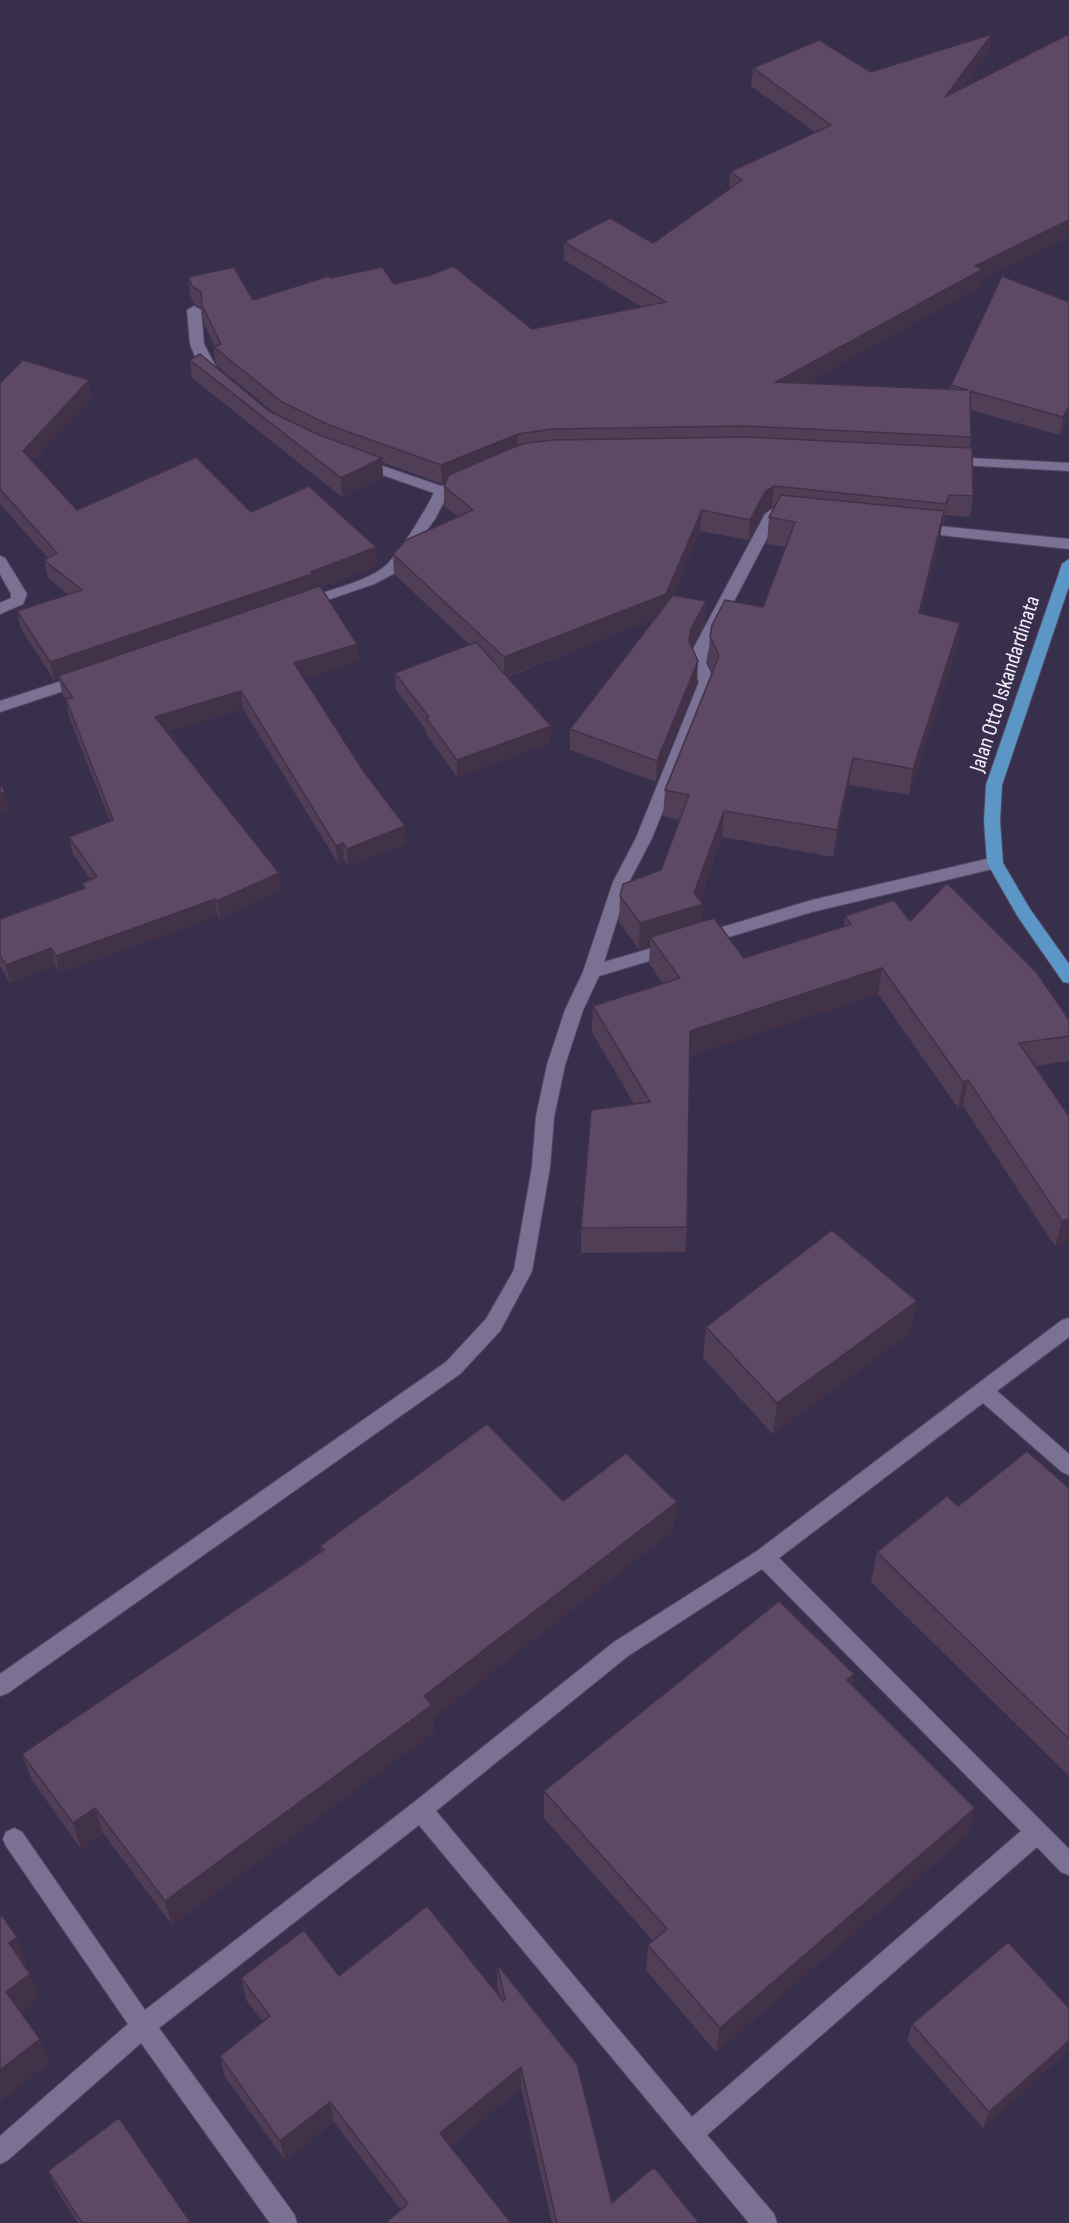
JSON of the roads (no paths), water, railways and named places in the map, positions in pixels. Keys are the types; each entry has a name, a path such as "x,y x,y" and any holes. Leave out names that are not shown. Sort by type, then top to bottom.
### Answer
{"main road":[{"name":"Jalan Otto Iskandardinata","path":"1069,564 994,785 992,822 995,862 1024,913 1069,977"}],"street":[{"path":"194,310 195,344 200,357 222,382"},
{"path":"344,456 442,491"},
{"path":"929,460 1069,467"},
{"path":"291,608 369,581 390,570 430,516 442,491 483,472"},
{"path":"0,1686 453,1368 493,1325 523,1271 541,1167 545,1117 556,1065 574,1010 592,972 621,882 644,838 708,682 698,663 700,651 772,514 808,517"},
{"path":"903,527 1069,544"},
{"path":"0,561 19,594 18,601 0,609"},
{"path":"0,707 100,673"},
{"path":"592,972 812,906 995,862"},
{"path":"0,2152 143,2026 421,1810 621,1649 764,1557 1069,1326"},
{"path":"982,1390 1069,1466"},
{"path":"764,1557 1069,1864"},
{"path":"421,1810 692,2132 765,2223"},
{"path":"692,2132 1037,1832"},
{"path":"14,1839 143,2026 285,2223"}]}
